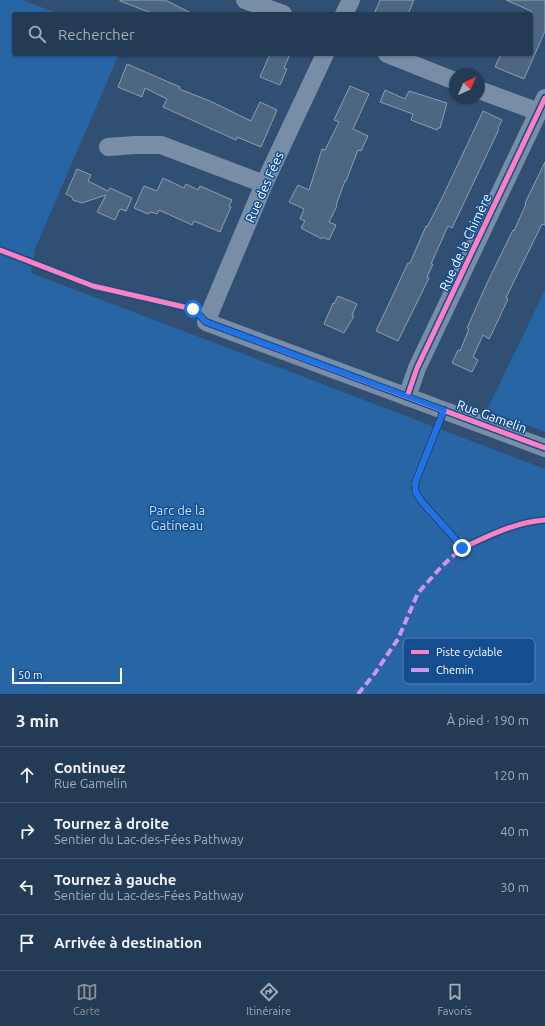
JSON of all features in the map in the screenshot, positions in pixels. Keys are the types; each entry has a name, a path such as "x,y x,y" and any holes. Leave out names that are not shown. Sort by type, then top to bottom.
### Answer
{"street":[{"path":"245,0 278,12"},
{"path":"345,12 351,0"},
{"name":"Rue des Fées","path":"206,322 264,184 324,56"},
{"path":"392,56 449,79"},
{"path":"485,91 542,105"},
{"name":"Rue de la Chimère","path":"407,397 417,368 542,105"},
{"path":"108,147 161,145 264,184"},
{"name":"Rue Gamelin","path":"206,322 545,448"}],"green space":[{"name":"Parc de la Gatineau","path":"0,0 23,0 54,12 12,12 12,56 118,56 35,249 31,273 545,469 545,694 0,694"},
{"path":"545,290 545,432 487,410"}],"building":[{"path":"165,0 189,12 149,12 120,1"},
{"path":"380,0 414,0 409,12 375,12"},
{"path":"506,0 545,0 545,31 524,79 495,67 500,56 533,56 533,12"},
{"path":"269,56 289,56 284,68 287,69 280,85 260,77"},
{"path":"127,64 180,87 179,89 210,101 251,121 260,102 277,110 261,147 237,137 236,140 163,107 167,99 145,88 142,97 118,87"},
{"path":"350,86 369,94 353,129 368,136 361,151 358,150 336,205 337,206 329,222 336,225 329,240 323,237 322,239 301,228 305,221 300,219 304,209 289,202 298,185 309,190 322,149 325,150 339,122 334,120"},
{"path":"385,90 405,99 409,91 447,103 440,128 437,130 411,120 413,114 380,102"},
{"path":"483,111 502,120 498,128 499,129 452,228 448,226 431,264 433,264 427,277 429,278 398,341 376,331 408,263 410,263 426,226 427,227 443,196"},
{"path":"545,162 545,225 542,224 506,298 508,299 489,339 483,335 473,357 478,360 472,372 452,363 458,350 460,351 469,329 467,328 488,281 513,230 514,231 526,204 525,203"},
{"path":"77,169 91,175 88,181 108,191 110,188 132,198 126,211 120,209 115,220 97,212 106,195 82,203 73,200 72,197 66,194"},
{"path":"163,178 184,188 186,184 198,190 200,186 232,200 229,206 231,207 220,232 194,221 192,225 159,210 157,214 151,212 148,214 134,208 144,186 157,191"},
{"path":"338,296 357,304 352,315 354,316 344,333 324,324 333,303 334,304"}],"marked path":[{"path":"358,694 375,673 398,639 418,593 442,566 462,548"}],"cycle path":[{"path":"407,397 417,368 545,98"},
{"path":"0,250 93,286 193,309 206,322 545,448"},
{"path":"444,410 415,483 416,493 462,548 492,534 534,521 545,520"}],"route":[{"path":"193,309 206,322 444,410 415,483 416,493 462,548"}]}
